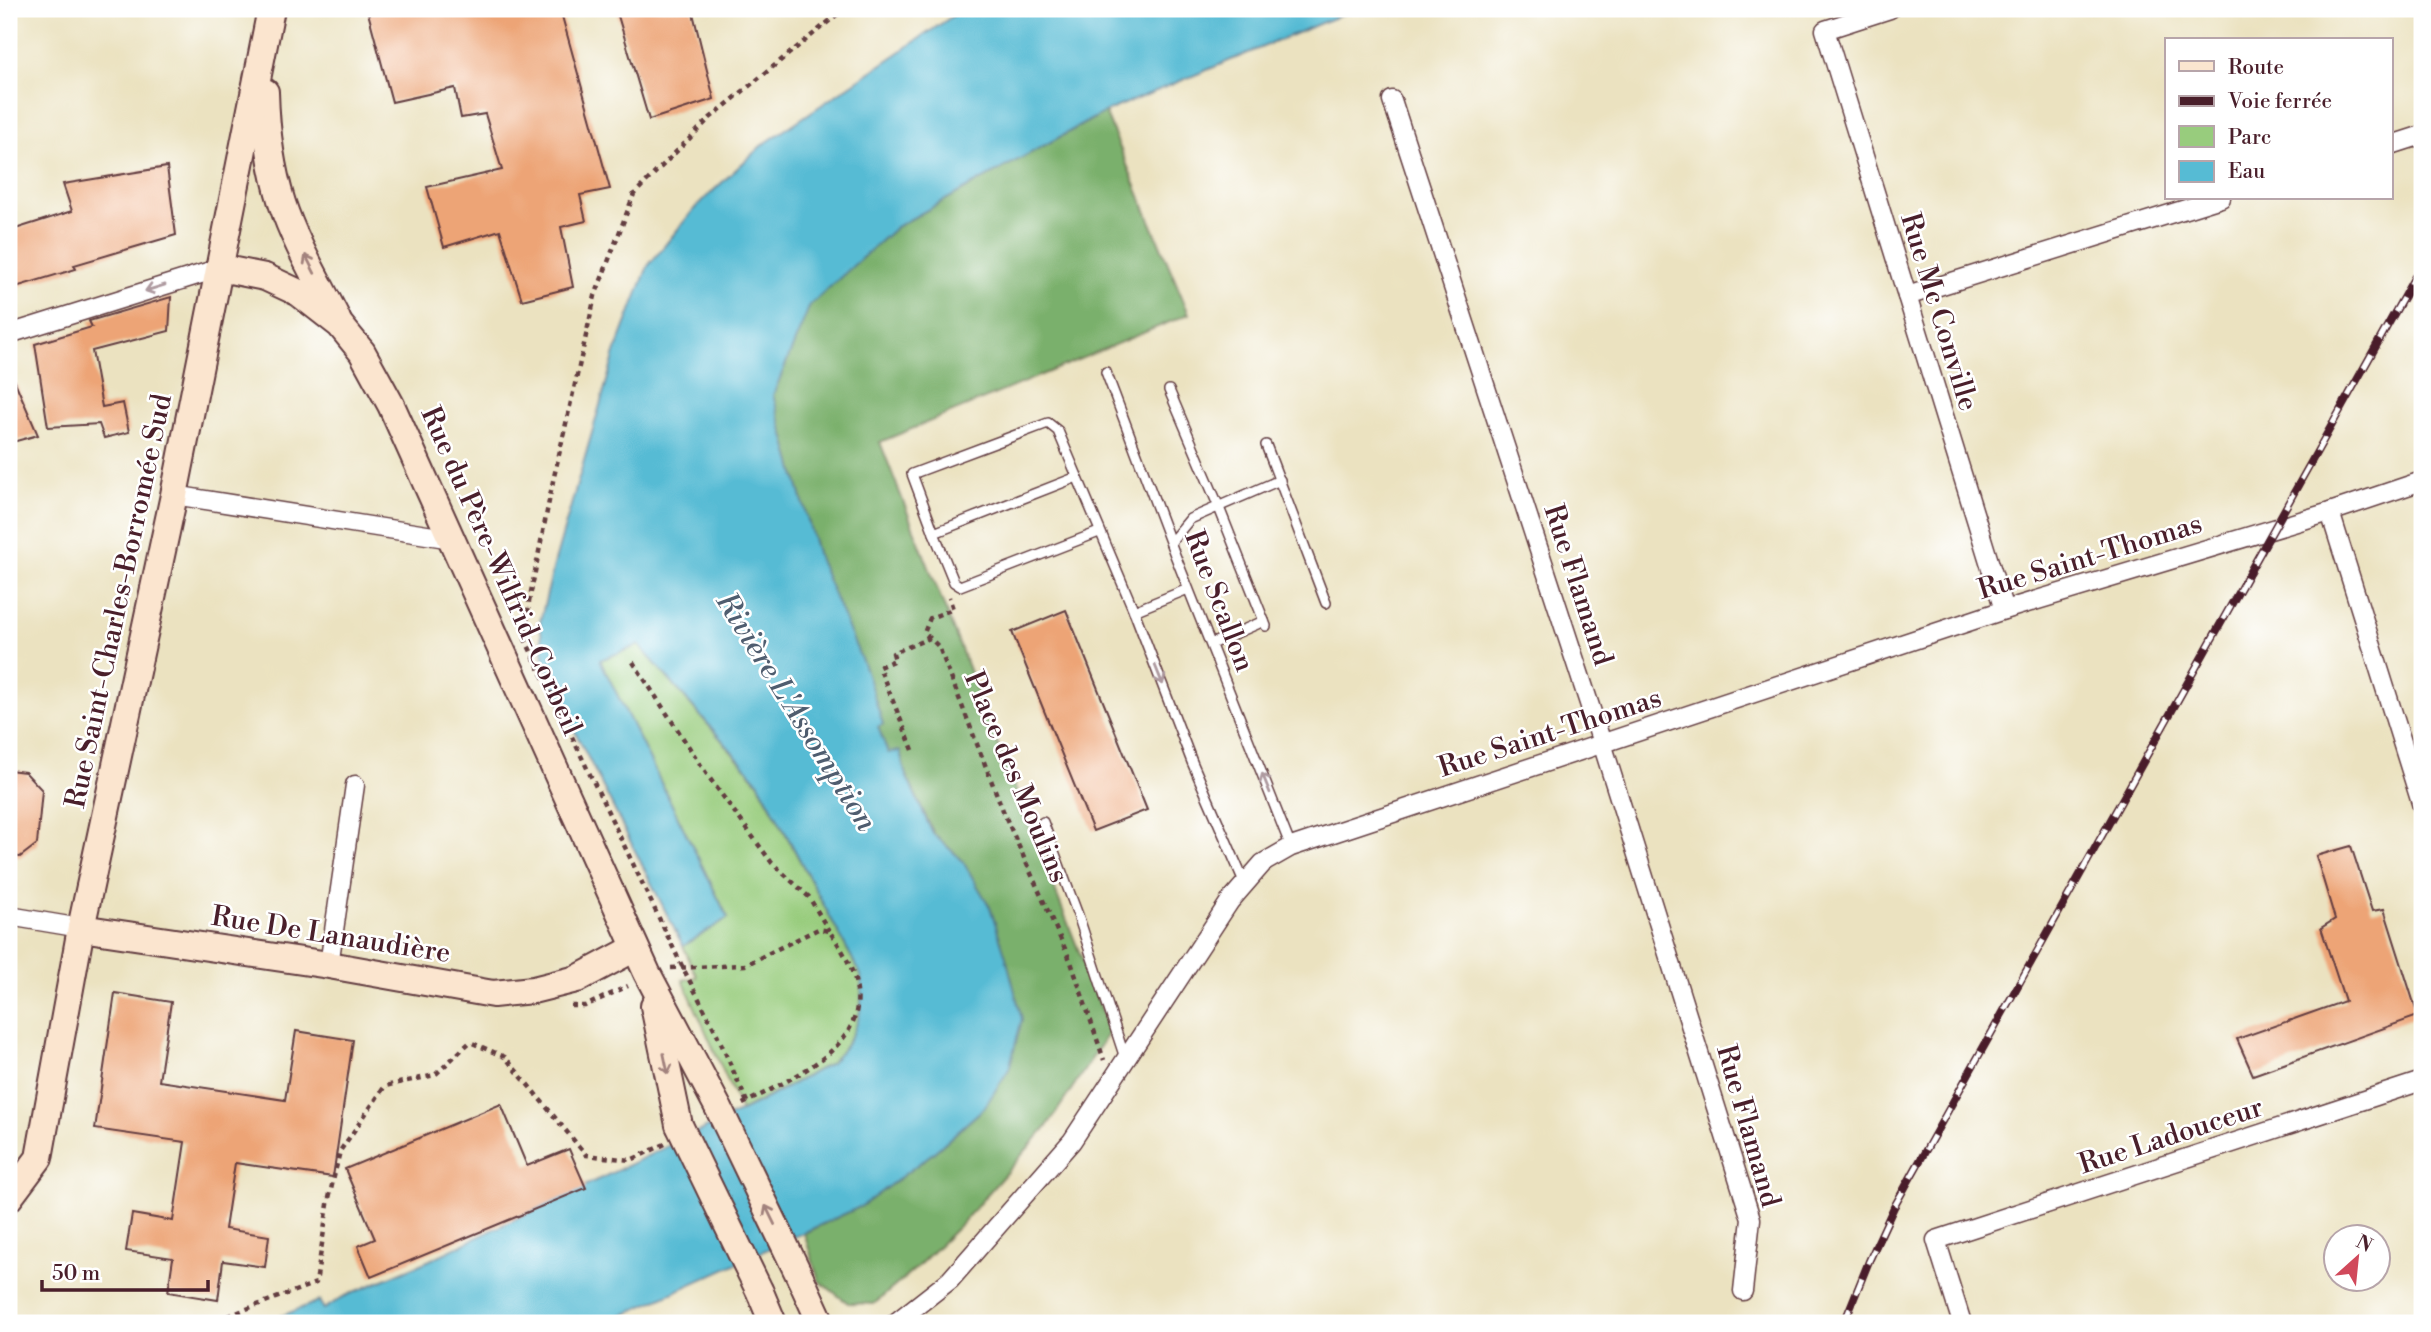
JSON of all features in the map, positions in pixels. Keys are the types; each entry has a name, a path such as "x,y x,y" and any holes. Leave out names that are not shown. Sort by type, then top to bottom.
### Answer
{"main road":[{"name":"Rue Saint-Charles-Borromée Sud","path":"9,1198 39,1158 81,928 174,495 271,9"},
{"path":"264,44 266,114 280,194 295,234 340,325"},
{"name":"Rue du Père-Wilfrid-Corbeil","path":"220,268 265,276 299,293 340,325 362,352 391,405 635,948 726,1109 821,1323"},
{"name":"Rue De Lanaudière","path":"81,928 329,965 493,994 554,986 577,979 635,948"},
{"name":"Rue du Père-Wilfrid-Corbeil","path":"647,973 676,1132 760,1292 773,1323"}],"street":[{"name":"Rue Mc Conville","path":"1890,9 1825,30 2004,610"},
{"name":"Rue Flamand","path":"1392,100 1602,743 1751,1219 1743,1291"},
{"path":"2392,145 2422,135"},
{"path":"1907,296 2215,200"},
{"path":"9,334 220,268"},
{"name":"Rue Saint-Thomas","path":"895,1323 950,1280 1072,1141 1230,901 1263,863 1291,847 2004,610 2330,512 2422,481"},
{"path":"174,495 452,539"},
{"path":"2330,512 2415,757 2422,806"},
{"path":"329,965 355,785"},
{"name":"Rue De Lanaudière","path":"9,916 81,928"},
{"name":"Rue Ladouceur","path":"1962,1323 1937,1240 2422,1081"}],"lane":[{"name":"Rue Scallon","path":"1106,372 1188,589 1291,847"},
{"path":"1169,390 1265,624 1210,644"},
{"path":"1099,532 960,586 954,582 912,474 1048,423 1058,431 1133,611 1192,762 1245,884"},
{"path":"1266,445 1326,603"},
{"path":"934,533 1077,477"},
{"path":"1171,542 1190,519 1280,480"},
{"path":"1133,611 1188,589"},
{"path":"1043,822 1125,1059"}],"path":[{"path":"747,1102 717,1034 525,639 529,602 553,481 595,296 634,194 710,118 844,9"},
{"path":"930,638 923,633 930,618 953,609 946,591 960,586"},
{"path":"913,751 879,667 895,660 893,653 930,638"},
{"name":"Place des Moulins","path":"930,638 939,648 1006,818 1072,962 1111,1081"},
{"path":"633,662 732,809 772,863 809,897 855,978 857,1000 853,1019 844,1039 834,1051 815,1066 747,1102 726,1109"},
{"path":"682,966 745,965 818,929 829,931"},
{"path":"209,1323 316,1283 329,1198 340,1151 385,1086 435,1075 470,1042 505,1057 586,1155 631,1160 676,1132"}],"green space":[{"path":"1105,112 1189,314 880,442 1110,1031 1048,1125 962,1223 874,1304 848,1303 819,1281 804,1233 862,1206 933,1153 984,1108 962,860 934,834 905,773 900,751 888,754 878,727 883,724 819,560 773,395 809,305 896,227"},
{"path":"639,645 758,782 861,975 860,1012 853,1033 840,1053 831,1063 741,1111 683,980 697,977 683,946 728,918 600,660"}],"water":[{"name":"Rivière L'Assomption","path":"963,9 1355,9 1105,112 896,227 810,305 773,395 819,560 865,668 883,724 878,727 888,753 900,751 905,773 933,834 962,860 990,907 1022,1019 1009,1069 984,1108 933,1153 862,1206 606,1323 264,1323 319,1301 324,1309 343,1297 430,1260 758,1103 831,1063 848,1043 860,1012 861,975 758,781 639,645 600,660 728,918 683,946 557,696 544,660 540,622 615,353 648,266 696,207 761,146"}],"building":[{"path":"367,9 560,9 610,189 580,195 586,221 561,227 573,287 522,300 500,230 444,247 427,187 502,170 485,114 461,118 455,88 392,102"},
{"path":"616,9 692,9 714,99 649,120"},
{"path":"167,167 176,235 74,265 76,269 9,289 9,231 72,211 63,184"},
{"path":"171,297 169,331 92,351 102,407 123,403 129,432 104,438 99,424 48,427 35,344 92,327 89,321"},
{"path":"9,368 38,435 9,443"},
{"path":"1066,610 1147,810 1093,831 1012,632"},
{"path":"9,770 25,772 42,790 37,844 20,857 9,856"},
{"path":"2351,846 2372,911 2384,909 2418,1016 2253,1075 2237,1039 2345,1001 2321,928 2335,919 2316,856"},
{"path":"115,993 171,1002 159,1081 285,1100 296,1031 353,1040 333,1177 235,1163 225,1229 269,1236 265,1267 223,1261 218,1300 168,1292 173,1258 126,1251 132,1214 173,1221 185,1142 95,1129"},
{"path":"501,1104 527,1166 569,1149 586,1188 371,1277 358,1246 375,1239 345,1169"}],"railway":[{"path":"1844,1323 1894,1207 2422,264"}]}
